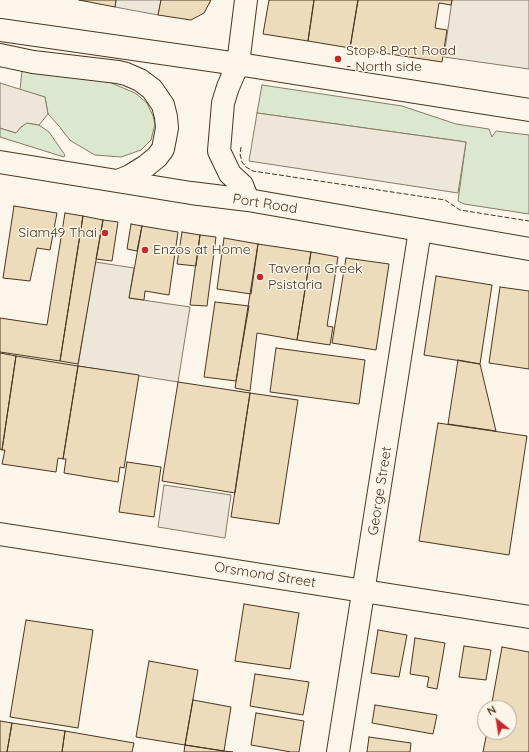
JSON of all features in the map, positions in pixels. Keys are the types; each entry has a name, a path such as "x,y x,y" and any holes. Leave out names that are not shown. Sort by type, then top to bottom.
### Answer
{"main road":[{"path":"246,0 238,64 223,103 219,151 230,174 242,184 248,200"},
{"path":"0,30 238,64 529,110"},
{"path":"0,55 33,62 118,72 140,80 152,89 163,105 166,117 167,128 163,149 157,157 146,166 130,176 118,181"},
{"name":"Port Road","path":"0,162 191,193 248,200 529,249"},
{"name":"George Street","path":"338,752 420,230"},
{"name":"Orsmond Street","path":"0,534 529,617"}],"green space":[{"path":"22,71 109,82 135,93 147,103 153,116 155,124 151,140 141,150 121,157 95,155 71,141 48,114 45,97 20,90"},
{"path":"262,85 402,106 456,124 489,129 492,137 496,131 529,135 529,214 464,204 458,201 466,142 257,113"},
{"path":"27,123 39,125 49,132 65,155 64,157 0,137 0,128 16,133"}],"shaded area":[{"path":"116,0 161,0 158,15 115,7"},
{"path":"452,0 529,0 529,69 444,57"},
{"path":"0,83 45,97 48,114 39,125 27,123 16,133 0,128"},
{"path":"257,113 466,142 458,193 249,161"},
{"path":"95,262 134,268 129,298 190,307 178,382 78,366"},
{"path":"164,485 231,495 225,538 158,527"}],"building":[{"path":"79,0 116,0 115,7"},
{"path":"161,0 211,0 204,13 191,20 158,15"},
{"path":"269,0 314,0 308,41 263,34"},
{"path":"314,0 358,0 350,48 308,41"},
{"path":"358,0 452,0 451,5 439,3 435,28 447,30 442,62 350,48"},
{"path":"14,206 57,213 50,250 37,248 30,281 3,278"},
{"path":"65,213 83,216 60,361 0,352 0,318 47,325"},
{"path":"83,216 103,220 78,364 60,361"},
{"path":"103,220 118,222 112,261 96,259"},
{"path":"131,224 142,226 137,251 127,249"},
{"path":"142,226 178,232 169,295 145,291 144,300 129,298"},
{"path":"182,232 200,235 196,266 177,264"},
{"path":"200,235 216,237 207,306 190,305"},
{"path":"224,238 258,244 251,294 217,289"},
{"path":"258,244 311,252 297,340 257,333 250,391 235,388"},
{"path":"311,252 338,257 327,326 333,327 330,345 297,340"},
{"path":"346,258 389,264 376,350 332,343"},
{"path":"436,276 492,285 480,364 424,355"},
{"path":"500,287 529,291 529,369 489,363"},
{"path":"215,302 249,306 236,381 204,377"},
{"path":"276,348 365,360 359,404 270,392"},
{"path":"0,353 16,356 2,450 0,449"},
{"path":"16,356 78,366 63,459 58,458 56,472 2,464 5,450 2,450"},
{"path":"458,360 480,364 496,431 448,424"},
{"path":"78,366 139,375 124,468 120,467 118,482 64,473 66,459 63,459"},
{"path":"178,382 250,393 235,493 162,481"},
{"path":"250,393 298,400 279,524 231,517"},
{"path":"438,423 527,436 509,555 419,541"},
{"path":"127,462 161,467 154,517 119,512"},
{"path":"244,604 299,613 290,669 235,661"},
{"path":"26,620 93,630 78,728 10,717"},
{"path":"378,630 407,635 399,677 371,673"},
{"path":"415,638 445,643 437,689 427,687 429,677 410,674"},
{"path":"464,646 491,650 486,680 459,677"},
{"path":"502,647 529,652 529,752 483,752 485,740 517,740 517,700 492,700"},
{"path":"149,661 198,670 185,745 136,737"},
{"path":"255,674 309,682 303,715 250,706"},
{"path":"193,700 231,707 224,751 185,745"},
{"path":"375,705 437,715 433,734 372,723"},
{"path":"256,713 304,721 299,752 251,745"},
{"path":"0,721 12,723 7,752 0,752"},
{"path":"12,723 65,731 62,752 7,752"},
{"path":"65,731 134,743 132,752 62,752"},
{"path":"369,737 411,743 410,752 367,752"},
{"path":"185,745 224,751 233,752 184,752"}],"fence":[{"path":"241,147 240,154 242,162 246,167 253,171 445,200 460,210 529,221"}],"place":[{"name":"Stop 8 Port Road - North side","path":"338,59"},
{"name":"Siam49 Thai","path":"105,233"},
{"name":"Enzos at Home","path":"145,250"},
{"name":"Taverna Greek Psistaria","path":"260,277"}]}
